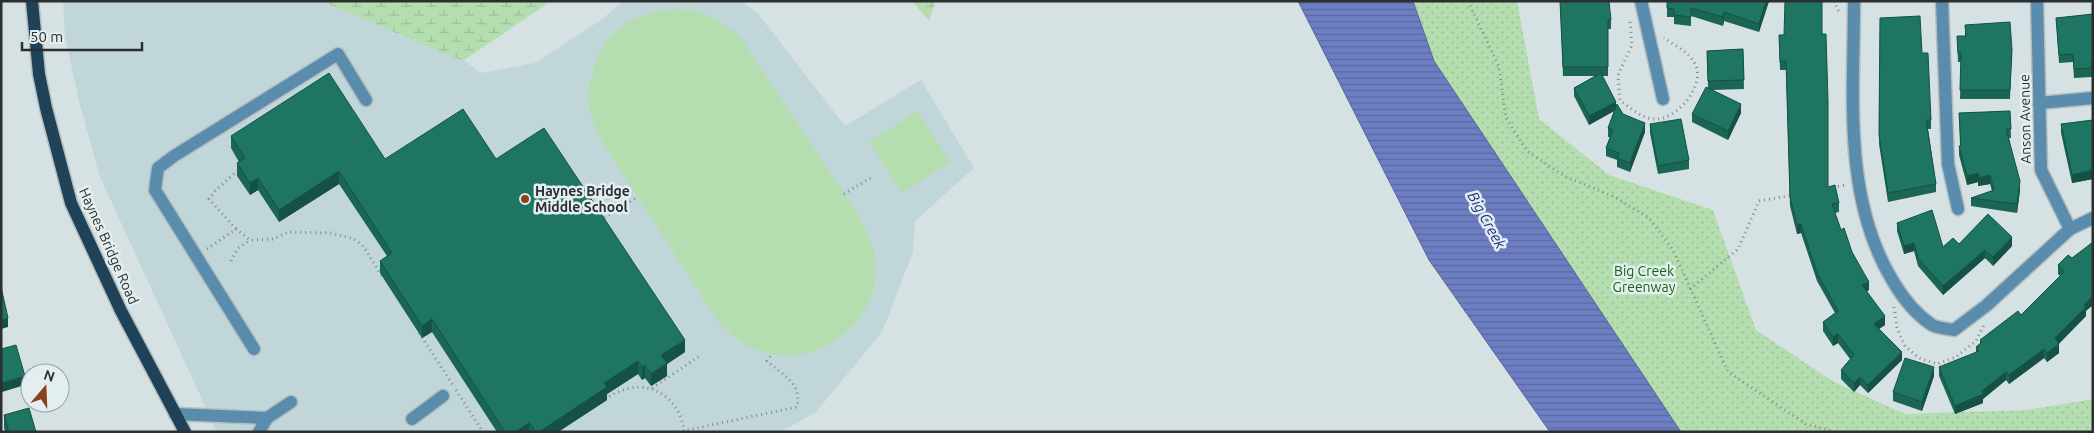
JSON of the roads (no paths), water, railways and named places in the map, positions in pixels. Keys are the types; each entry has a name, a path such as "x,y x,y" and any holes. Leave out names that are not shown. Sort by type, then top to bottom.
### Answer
{"main road":[{"name":"Haynes Bridge Road","path":"32,1 39,74 71,203 121,311 185,432"}],"street":[{"path":"1641,1 1663,99"},
{"path":"1854,1 1854,142 1859,183 1873,240 1885,269 1904,299 1933,325 1954,330 1987,305 2070,229 2093,218"},
{"path":"1942,1 1948,164 1958,209"},
{"name":"Anson Avenue","path":"2037,1 2041,170 2070,229"},
{"path":"254,349 155,190 158,168 174,156 338,54 366,100"},
{"path":"2039,103 2093,98"},
{"path":"412,419 444,396"},
{"path":"259,432 267,418 291,402"},
{"path":"175,414 267,418"}],"water":[{"name":"Big Creek","path":"1298,1 1413,1 1434,61 1681,432 1550,432 1429,260"}],"place":[{"name":"Haynes Bridge Middle School","path":"525,199"}],"park label":[{"name":"Big Creek Greenway","path":"1644,280"}]}
